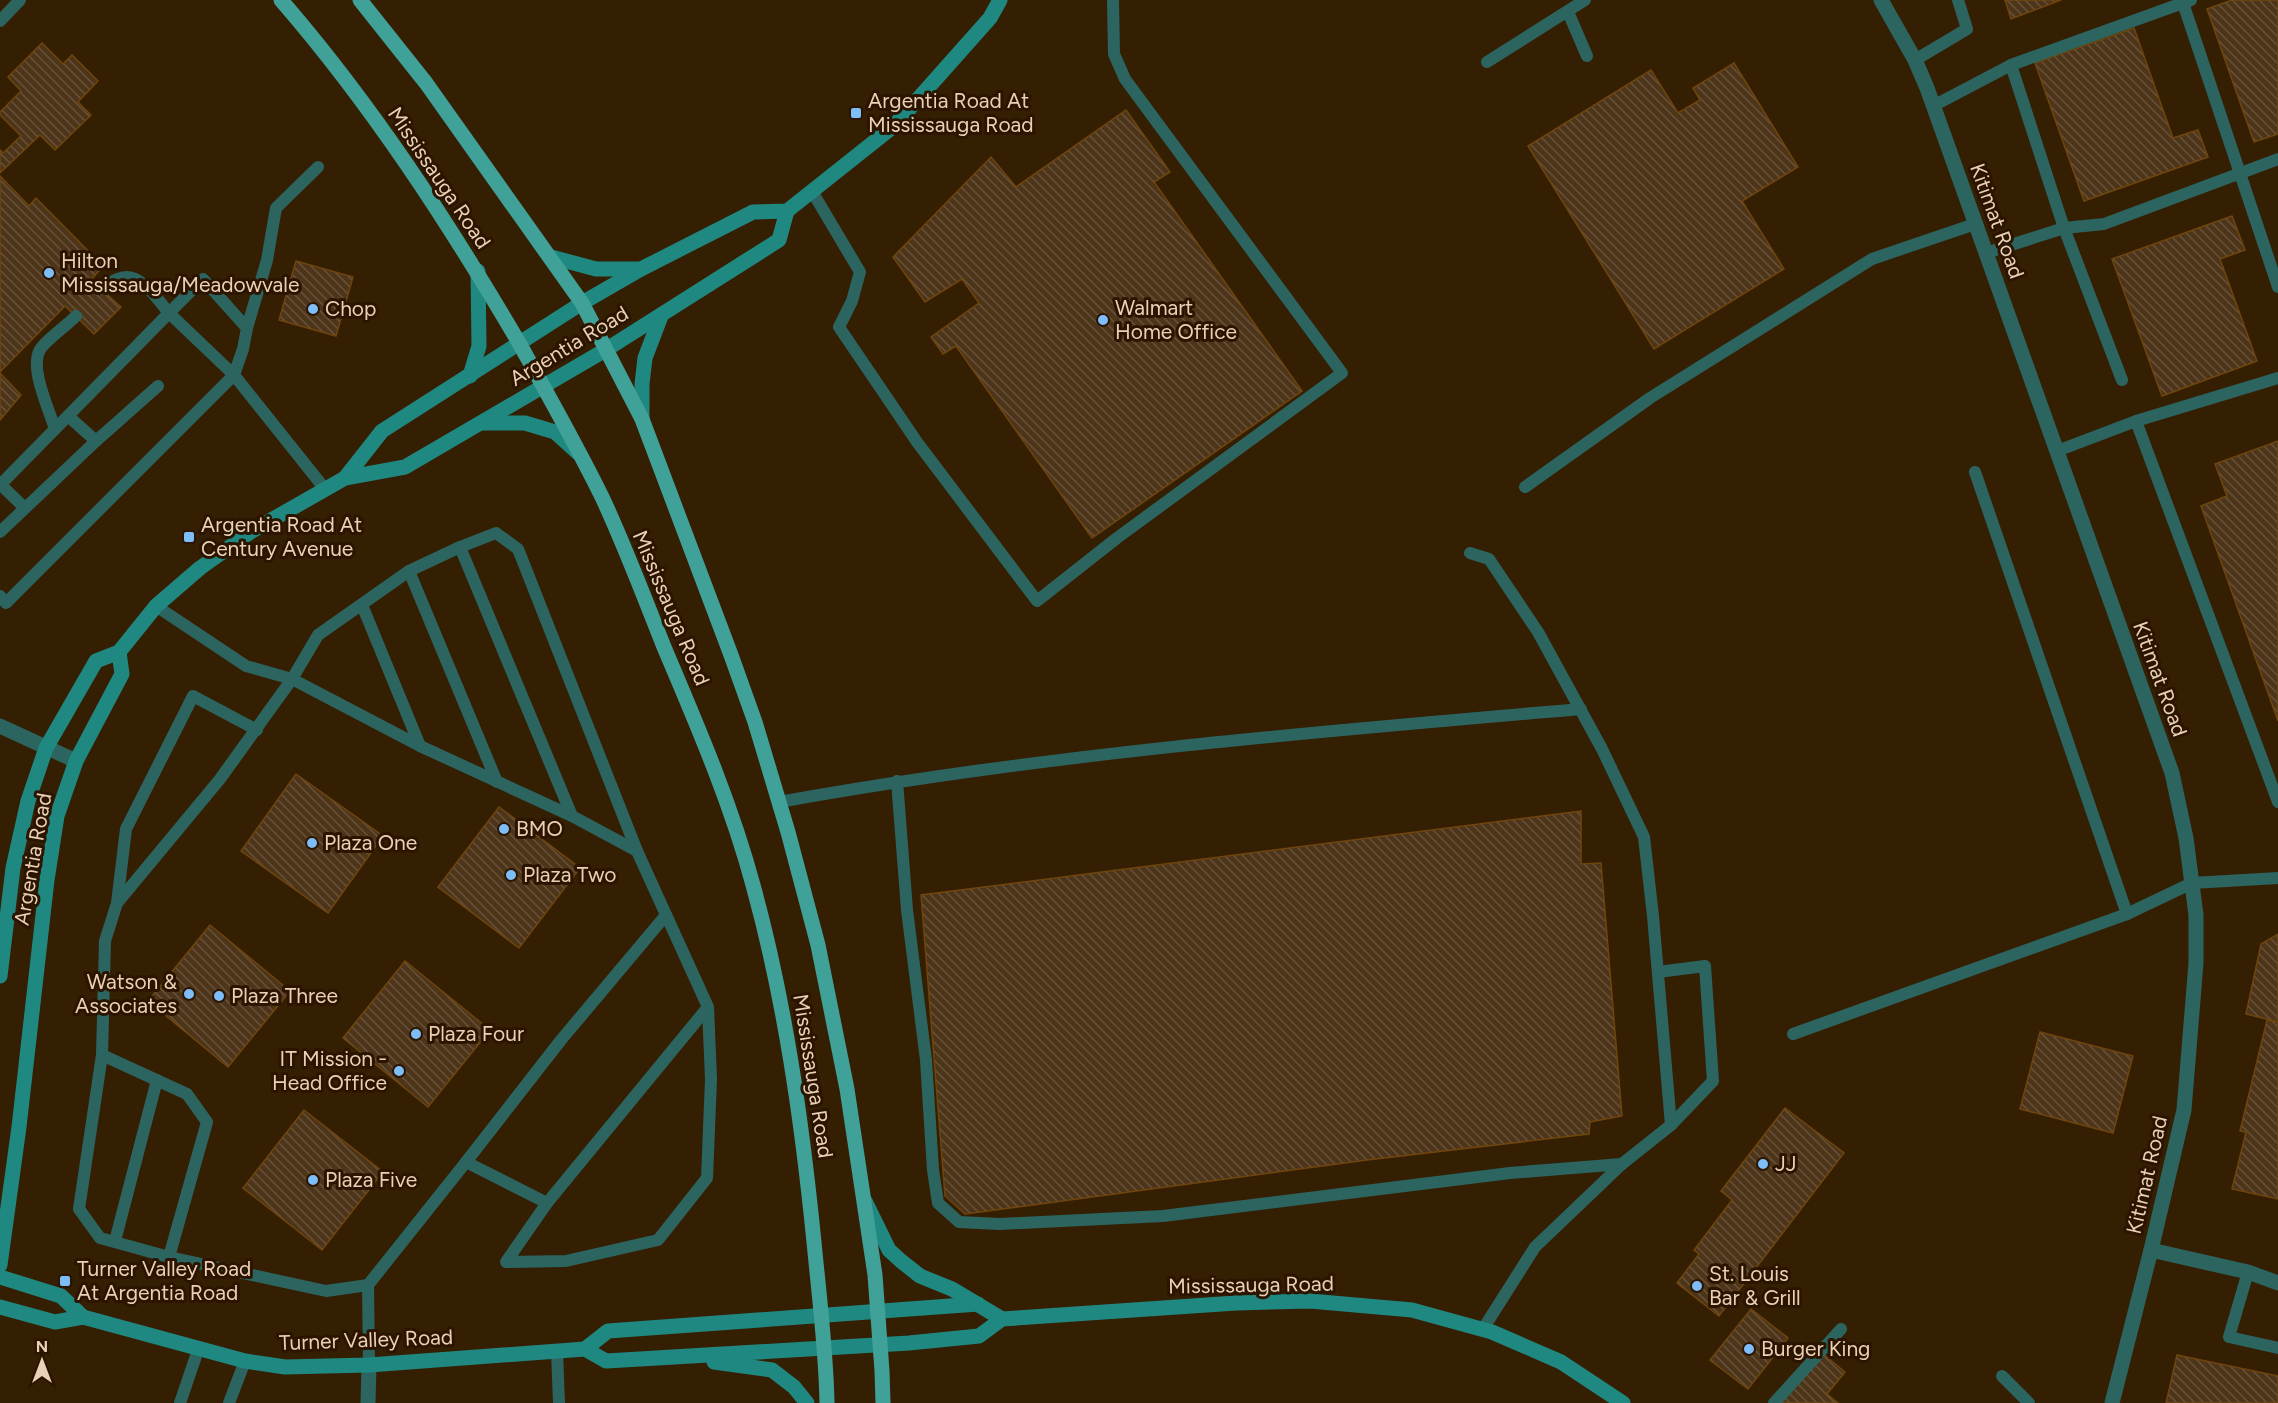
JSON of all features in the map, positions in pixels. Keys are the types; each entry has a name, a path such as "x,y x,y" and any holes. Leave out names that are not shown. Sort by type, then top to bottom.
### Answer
{"main road":[{"name":"Mississauga Road","path":"281,0 317,42 418,180 478,272 544,386 603,500 706,745 735,822 772,958 805,1152 824,1347 827,1403"},
{"name":"Mississauga Road","path":"360,0 426,83 582,303 642,419 743,688 779,802 818,945 847,1089 865,1201 878,1311 883,1403"}],"street":[{"path":"787,212 894,126 990,18 1000,0"},
{"name":"Kitimat Road","path":"1881,0 1915,60 1933,106 2172,772 2192,883 2196,915 2196,963 2184,1110 2112,1403"},
{"name":"Argentia Road","path":"0,976 13,867 21,824 46,748 96,661 119,652 156,606 200,568 252,531 345,478 405,467 607,349 779,240 787,212 753,212 641,268 582,303 382,431 345,478"},
{"path":"551,257 596,268 641,268"},
{"path":"470,376 479,346 478,272"},
{"path":"642,419 645,358 661,316"},
{"path":"480,423 525,423 555,432 579,454"},
{"name":"Argentia Road","path":"0,1265 57,816 76,760 122,674 119,652"},
{"path":"0,726 76,760"},
{"path":"824,1347 980,1336 1002,1319 952,1289 920,1276 901,1261 889,1250 865,1201"},
{"path":"2151,1250 2248,1272 2278,1283"},
{"name":"Turner Valley Road","path":"0,1277 61,1296 83,1317"},
{"name":"Mississauga Road","path":"1002,1319 1236,1303 1310,1301 1412,1310 1483,1329 1561,1362 1623,1403"},
{"path":"585,1349 608,1331 978,1304"},
{"name":"Turner Valley Road","path":"0,1307 55,1322 83,1317 198,1350 285,1367 369,1365 585,1349 606,1361 684,1358 824,1347"},
{"path":"684,1358 772,1370 794,1387 807,1403"},
{"path":"368,1403 369,1365"}],"lane":[{"path":"0,21 20,0"},
{"path":"813,192 860,272 852,301 839,327 917,442 1037,601 1117,538 1342,373 1125,79 1114,54 1113,0"},
{"path":"1487,62 1585,0"},
{"path":"1915,60 1967,29 1958,0"},
{"path":"1933,106 2011,65 2187,1 2239,173 2278,287"},
{"path":"1568,12 1587,56"},
{"path":"2011,65 2064,228 2122,380"},
{"path":"1986,253 2064,228 2104,224 2278,159"},
{"path":"0,596 6,603 234,375 267,260 276,208 318,167"},
{"path":"1525,488 1650,398 1872,259 1976,225"},
{"path":"102,289 119,278 131,277 140,280 169,313 234,375 325,489"},
{"path":"25,508 0,485 203,279 247,328"},
{"path":"55,429 36,369 37,358 41,349 76,316"},
{"path":"2057,451 2136,421 2278,378"},
{"path":"0,532 158,386"},
{"path":"68,416 96,441"},
{"path":"2136,421 2278,802"},
{"path":"1976,472 2127,914"},
{"path":"117,903 220,779 292,679 318,635 409,571 459,547 496,533 518,549 637,850 708,1007 711,1079 706,1178 658,1240 566,1261 506,1262 547,1203 708,1007"},
{"path":"459,547 572,816"},
{"path":"1470,553 1489,559 1538,632 1581,709 1644,837 1671,1125"},
{"path":"409,571 497,782"},
{"path":"362,604 420,746"},
{"path":"156,606 246,666 292,679 420,746 572,816 637,850"},
{"path":"257,729 193,696 126,829 117,903 105,941 102,1055 79,1209 100,1238 169,1257 326,1291 368,1285"},
{"path":"779,802 897,781 1188,745 1581,709"},
{"path":"897,781 906,899 926,1060 933,1170 938,1203 959,1222 999,1224 1163,1216 1510,1173 1622,1164"},
{"path":"1793,1034 2127,914 2192,883 2278,878"},
{"path":"369,1365 368,1285 561,1040 666,915"},
{"path":"1483,1329 1535,1247 1622,1164 1671,1125 1713,1081 1705,966 1658,972"},
{"path":"102,1055 187,1094 207,1122 169,1257"},
{"path":"116,1241 156,1080"},
{"path":"466,1162 547,1203"},
{"path":"2248,1272 2229,1337 2278,1348"},
{"path":"1774,1403 1841,1329"},
{"path":"180,1403 198,1350"},
{"path":"557,1351 559,1403"},
{"path":"229,1403 245,1361"},
{"path":"2002,1376 2030,1403"}],"building":[{"path":"2005,0 2061,0 2011,19"},
{"path":"2232,0 2278,0 2278,134 2254,142 2207,9"},
{"path":"2134,28 2173,138 2198,130 2208,157 2084,201 2035,63"},
{"path":"42,43 63,64 72,55 98,81 78,102 91,115 55,150 40,135 0,173 0,150 3,153 21,136 0,115 0,112 21,91 8,77"},
{"path":"1734,63 1798,167 1742,201 1784,269 1654,349 1528,146 1651,70 1678,113 1700,100 1693,88"},
{"name":"Walmart Home Office","path":"1126,110 1170,172 1154,182 1302,391 1092,538 956,346 943,354 931,337 979,303 962,279 925,302 893,257 991,157 1016,187"},
{"name":"Hilton Mississauga/Meadowvale","path":"0,176 29,206 36,198 103,266 91,280 121,307 94,334 65,306 0,372"},
{"path":"2232,216 2245,250 2220,259 2257,361 2162,396 2112,259"},
{"name":"Chop","path":"296,261 353,277 336,336 279,320"},
{"path":"0,373 21,395 0,420"},
{"path":"2278,441 2278,721 2201,506 2227,496 2215,464"},
{"name":"Plaza One","path":"296,774 383,836 328,913 241,851"},
{"name":"Plaza Two","path":"499,807 580,868 519,948 438,887"},
{"path":"1581,811 1581,864 1601,863 1622,1116 1590,1122 1589,1134 1367,1160 965,1214 945,1196 921,895"},
{"name":"Plaza Three","path":"210,925 290,991 228,1067 148,1001"},
{"path":"2278,934 2278,1022 2246,1014 2261,944"},
{"name":"Plaza Four","path":"405,961 490,1030 428,1107 343,1038"},
{"path":"2267,1020 2278,1022 2278,1199 2232,1189 2246,1132 2240,1131"},
{"path":"2040,1032 2133,1056 2113,1133 2020,1109"},
{"path":"1785,1108 1844,1153 1719,1316 1677,1283 1699,1254 1694,1250 1732,1200 1721,1191"},
{"name":"Plaza Five","path":"304,1110 383,1172 322,1250 243,1188"},
{"name":"Burger King","path":"1751,1309 1788,1338 1748,1389 1710,1360"},
{"path":"1822,1353 1845,1372 1827,1394 1838,1403 1781,1403"},
{"path":"2177,1355 2278,1376 2278,1403 2166,1403"}],"place":[{"name":"Argentia Road At Mississauga Road","path":"856,113"},
{"name":"Hilton Mississauga/Meadowvale","path":"49,273"},
{"name":"Chop","path":"313,309"},
{"name":"Walmart Home Office","path":"1103,320"},
{"name":"Argentia Road At Century Avenue","path":"189,537"},
{"name":"BMO","path":"504,829"},
{"name":"Plaza One","path":"312,843"},
{"name":"Plaza Two","path":"511,875"},
{"name":"Watson & Associates","path":"189,994"},
{"name":"Plaza Three","path":"219,996"},
{"name":"Plaza Four","path":"416,1034"},
{"name":"IT Mission - Head Office","path":"399,1071"},
{"name":"JJ","path":"1763,1164"},
{"name":"Plaza Five","path":"313,1180"},
{"name":"Turner Valley Road At Argentia Road","path":"65,1281"},
{"name":"St. Louis Bar & Grill","path":"1697,1286"},
{"name":"Burger King","path":"1749,1349"}]}
